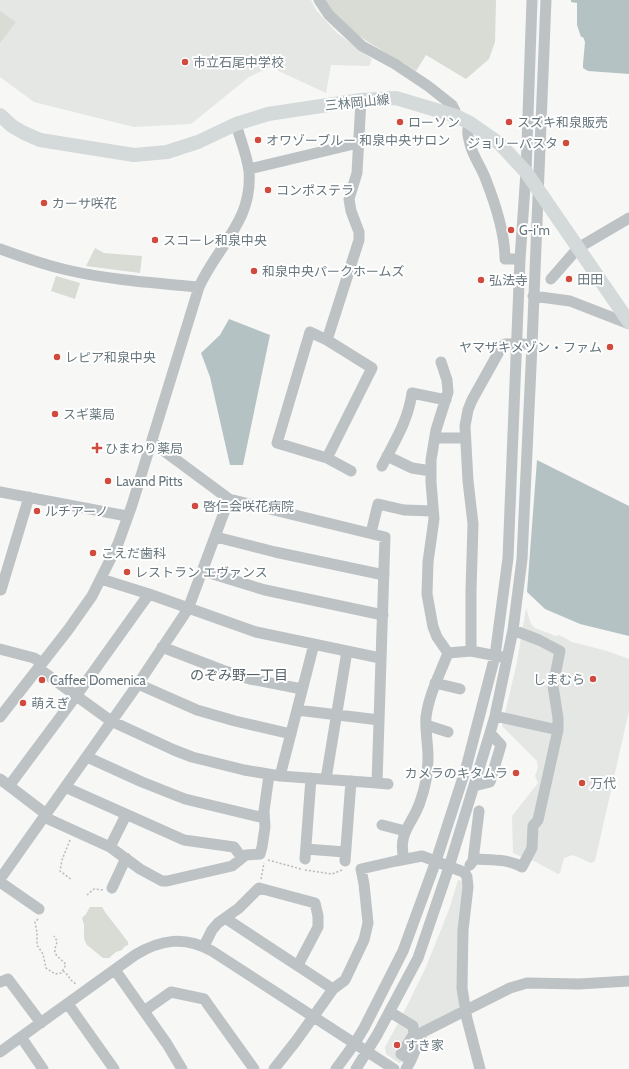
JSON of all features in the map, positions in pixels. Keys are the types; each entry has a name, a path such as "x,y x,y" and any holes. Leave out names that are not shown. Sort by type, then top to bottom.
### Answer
{"main road":[{"name":"三林岡山線","path":"0,114 12,126 24,134 40,140 134,155 167,152 198,142 236,124 268,114 360,100 396,98 456,116 470,123 500,144 526,172 629,323"}],"street":[{"path":"319,0 329,15 362,46 395,64 428,86 452,105 456,116"},
{"path":"336,1069 355,1043 403,951 436,861 466,768 495,656 508,558 518,344 520,259 526,172 532,0"},
{"path":"356,1069 368,1052 418,958 450,867 495,716 513,630 522,559 546,0"},
{"path":"328,340 359,240 360,232 349,205 356,173 360,100"},
{"path":"470,123 467,129 470,144 486,180 492,198 502,233 505,259 520,259"},
{"path":"0,717 92,596 118,544 152,442 200,287 207,272 243,214 248,200 250,184 249,169 236,124"},
{"path":"249,169 358,143"},
{"path":"551,279 578,248 629,218"},
{"path":"0,249 35,262 95,276 200,287"},
{"path":"533,296 570,301 629,323"},
{"path":"327,458 372,368 328,340 310,332 277,444 327,458 351,471"},
{"path":"472,651 471,598 473,524 465,438 465,426 468,410 501,348 505,344 532,345"},
{"path":"441,362 447,380 448,392 435,437 431,460 434,511 433,533 428,562 427,594 433,626 437,637 448,653"},
{"path":"431,471 385,461 405,421 412,393 446,400"},
{"path":"435,437 465,438"},
{"path":"152,442 229,500 385,537 384,615 380,658 377,783"},
{"path":"0,492 127,516"},
{"path":"1,590 2,577 18,549 29,497"},
{"path":"39,909 0,881 138,684 188,609 229,500"},
{"path":"371,533 378,504 404,510 434,511"},
{"path":"216,537 275,552 384,575"},
{"path":"203,571 266,590 384,615"},
{"path":"101,579 149,594 256,632 380,658"},
{"path":"149,594 76,696 4,783 45,816 110,847 140,869 162,881 232,866 246,855 260,854 265,827 264,818 274,776 291,734 314,644"},
{"path":"473,861 476,859 502,860 513,862 522,866 532,848 533,826 538,820 558,730 558,718 553,686 560,651 539,640 513,630"},
{"path":"162,647 250,679 302,689"},
{"path":"0,649 34,658 76,696 111,721 192,757 274,776 388,784"},
{"path":"326,779 347,651"},
{"path":"448,653 472,651 507,658"},
{"path":"404,859 402,844 405,831 418,808 425,788 428,757 426,725 428,704 448,653"},
{"path":"435,683 460,689"},
{"path":"138,684 197,710 235,721 291,734"},
{"path":"297,710 379,720"},
{"path":"495,716 558,730"},
{"path":"426,725 448,732"},
{"path":"86,757 185,799 264,818"},
{"path":"310,778 306,854 345,857 351,781"},
{"path":"65,787 184,840 234,847 242,858"},
{"path":"465,873 473,861 479,811"},
{"path":"110,847 126,815"},
{"path":"382,825 405,831"},
{"path":"274,1069 333,989 345,980 367,932 368,923 361,869 422,856 461,871 465,873 467,877 468,887 463,930 462,988 480,1069"},
{"path":"112,888 126,858"},
{"path":"204,946 212,930 218,923 239,908 259,888 315,903 318,916 318,927 298,965"},
{"path":"225,918 333,989"},
{"path":"0,1052 142,950 161,943 186,942 204,946 394,1069"},
{"path":"115,970 167,1044 182,1069"},
{"path":"0,982 8,979 41,1023"},
{"path":"408,1065 423,1032 510,988 527,983 579,984 629,981"},
{"path":"144,1011 170,992 204,999 254,1069"},
{"path":"68,1004 114,1069"},
{"path":"390,1012 414,1026 414,1034 402,1054 408,1065"},
{"path":"21,1037 43,1069"}],"path":[{"path":"72,880 60,872 62,860 74,831"},
{"path":"259,888 265,860 308,871 332,874 353,867 361,869"},
{"path":"87,895 96,888 107,893 112,888"},
{"path":"39,909 42,911 35,922 37,930 37,945 43,954 48,970 55,974 63,971 66,965 64,961 56,954 55,949 57,941 54,936"},
{"path":"63,971 66,972 71,980 78,986"}],"shaded area":[{"name":"市立石尾中学校","path":"0,0 311,0 316,10 337,33 372,59 369,66 331,65 326,93 270,67 249,77 191,124 134,127 34,102 0,77"},
{"path":"325,0 496,0 495,42 489,59 466,79 426,55 416,71 366,41 354,32 333,12"},
{"path":"571,0 629,0 629,74 588,71 583,68 585,42 583,37 581,37 577,25 577,3 571,2"},
{"path":"0,11 16,22 0,43"},
{"path":"95,248 104,253 142,256 140,273 86,266"},
{"path":"56,276 80,283 75,299 51,291"},
{"path":"229,319 270,335 243,465 230,465 210,377 201,353 220,335"},
{"path":"537,460 629,506 629,636 580,624 545,609 527,592"},
{"path":"526,608 531,624 535,628 556,636 559,635 572,642 607,651 629,659 629,711 595,861 591,863 573,855 564,858 560,873 558,874 532,860 513,853 512,816 538,783 535,776 538,767 537,761 502,726 517,662"},
{"path":"458,880 462,881 464,890 460,1006 458,1010 420,1028 405,1061 399,1063 386,1054 385,1047 426,967 450,907"},
{"path":"90,907 102,907 128,942 128,945 109,958 103,958 87,945 84,939 84,925 82,918"}],"place":[{"name":"市立石尾中学校","path":"185,62"},
{"name":"ローソン","path":"400,122"},
{"name":"スズキ和泉販売","path":"509,122"},
{"name":"オワゾーブルー 和泉中央サロン","path":"258,140"},
{"name":"ジョリーパスタ","path":"566,143"},
{"name":"コンポステラ","path":"268,190"},
{"name":"カーサ咲花","path":"44,203"},
{"name":"G-i'm","path":"511,230"},
{"name":"スコーレ和泉中央","path":"155,240"},
{"name":"和泉中央パークホームズ","path":"254,271"},
{"name":"田田","path":"569,279"},
{"name":"弘法寺","path":"481,280"},
{"name":"ヤマザキメゾン・ファム","path":"610,347"},
{"name":"レピア和泉中央","path":"57,357"},
{"name":"スギ薬局","path":"55,414"},
{"name":"ひまわり薬局","path":"97,448"},
{"name":"Lavand Pitts","path":"108,481"},
{"name":"啓仁会咲花病院","path":"195,506"},
{"name":"ルチアーノ","path":"37,511"},
{"name":"こえだ歯科","path":"93,553"},
{"name":"レストラン エヴァンス","path":"127,572"},
{"name":"しまむら","path":"593,679"},
{"name":"Caffee Domenica","path":"42,680"},
{"name":"萌えぎ","path":"23,703"},
{"name":"カメラのキタムラ","path":"516,773"},
{"name":"万代","path":"582,783"},
{"name":"すき家","path":"397,1045"}],"district":[{"name":"のぞみ野一丁目","path":"239,675"}]}
